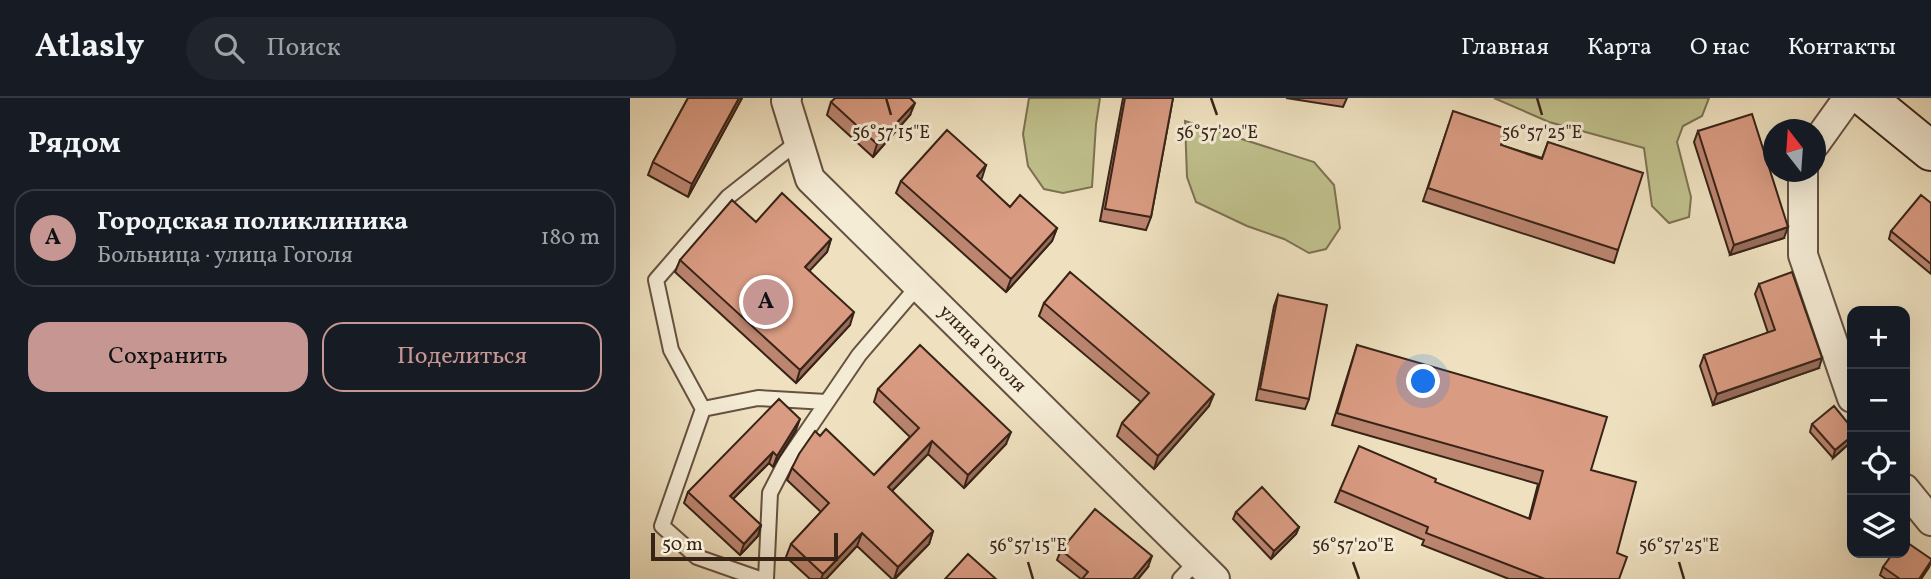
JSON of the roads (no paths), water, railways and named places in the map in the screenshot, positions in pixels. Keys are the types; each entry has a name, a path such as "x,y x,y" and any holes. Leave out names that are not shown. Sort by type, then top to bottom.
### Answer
{"main road":[{"path":"1866,98 1931,150"}],"street":[{"name":"улица Гоголя","path":"787,98 810,178 1197,573"},
{"path":"1826,129 1848,98"},
{"path":"1803,182 1803,255 1847,383"},
{"path":"1910,495 1931,521"}],"lane":[{"path":"760,579 697,557 662,526 703,409 671,350 656,279 728,197 799,141"},
{"path":"766,579 770,493 786,462 859,355 918,286"},
{"path":"703,409 758,398 826,402"}],"place":[{"name":"Городская поликлиника","path":"766,302"}]}
